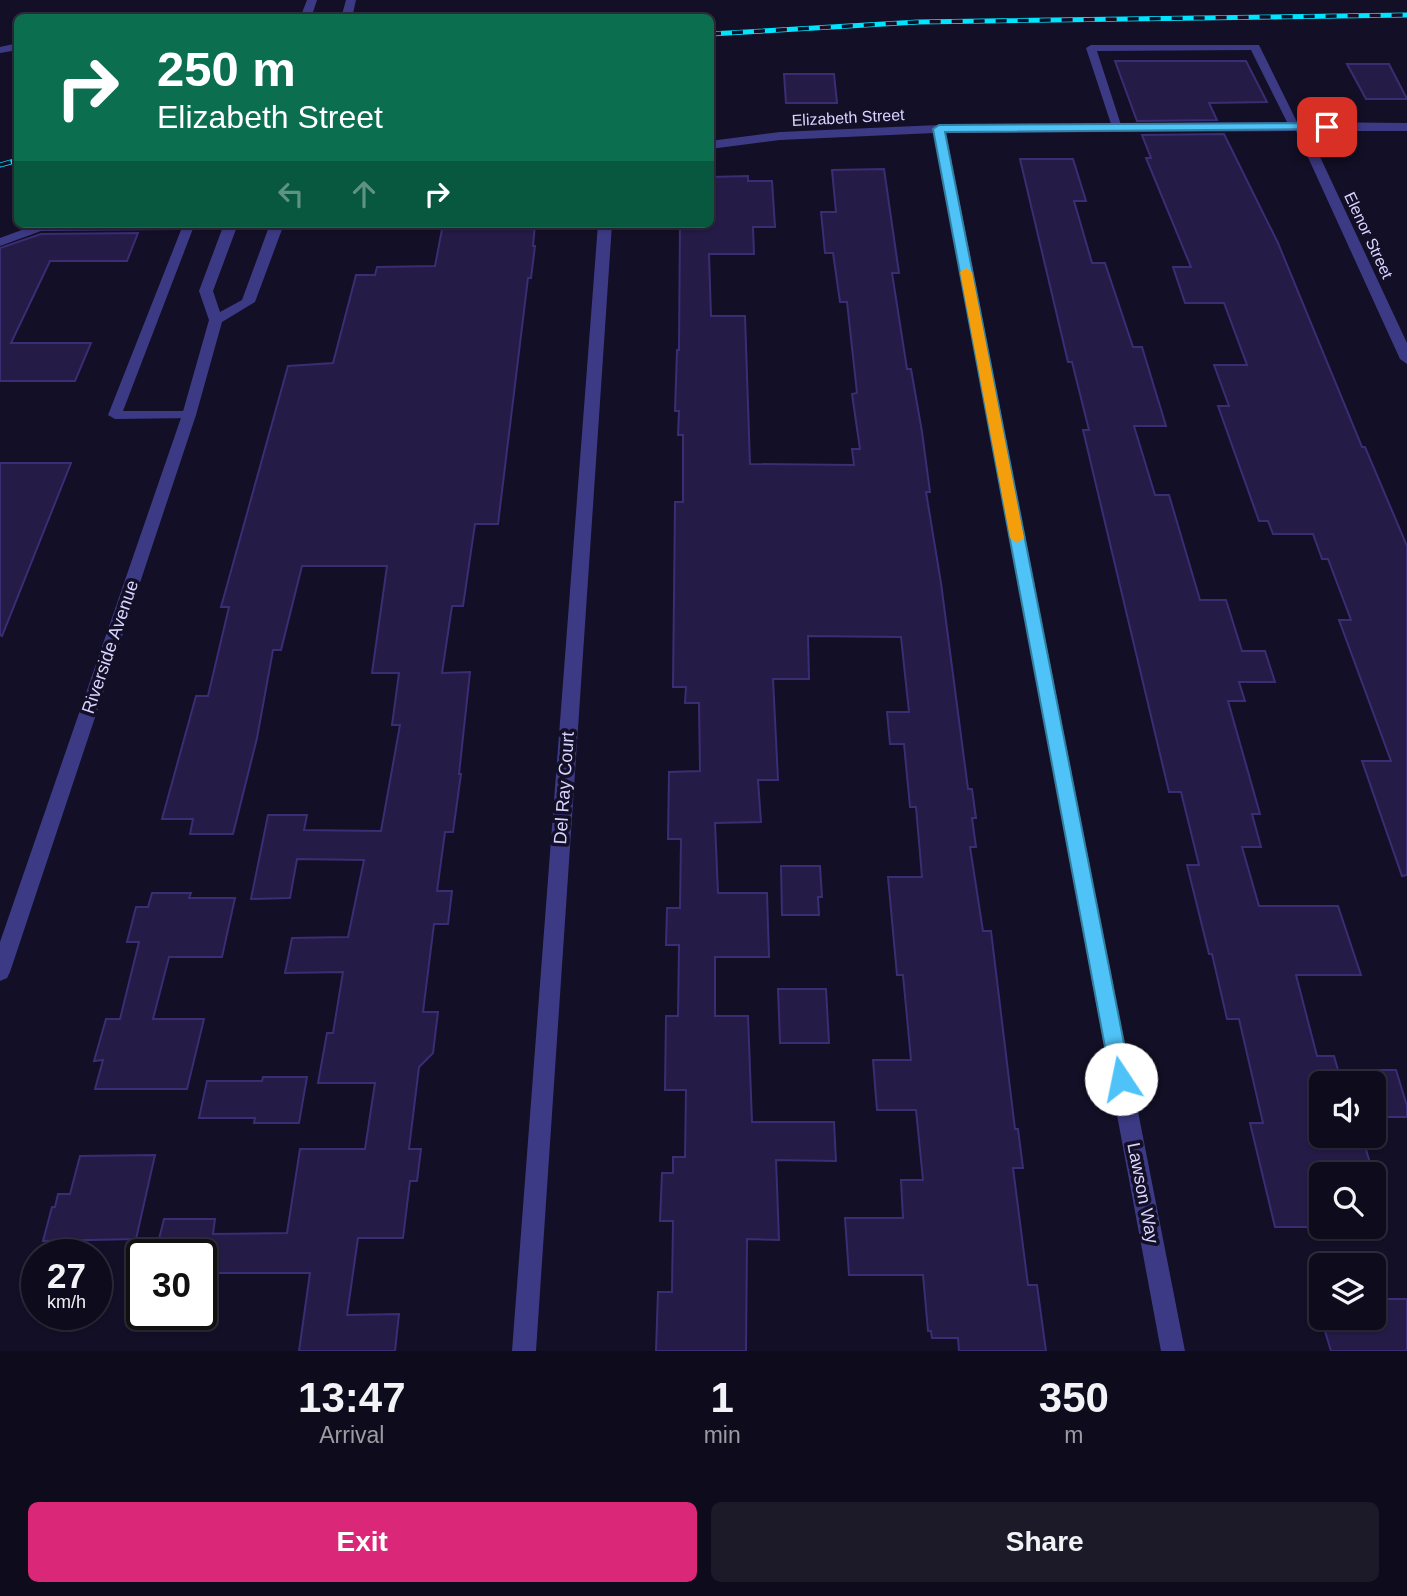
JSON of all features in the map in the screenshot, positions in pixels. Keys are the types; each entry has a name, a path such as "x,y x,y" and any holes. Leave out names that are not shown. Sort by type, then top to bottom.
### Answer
{"street":[{"name":"Elenor Street","path":"1297,127 1407,359"},
{"name":"Elizabeth Street","path":"714,144 780,136 939,129 1407,127"},
{"name":"Lawson Way","path":"939,129 1173,1351"},
{"path":"230,228 206,291 216,320 248,302 276,228"},
{"name":"Del Ray Court","path":"524,1351 605,228"},
{"name":"Riverside Avenue","path":"0,972 189,415 216,320"}],"lane":[{"path":"1117,128 1091,48 1255,47 1297,127"},
{"path":"0,242 37,228"},
{"path":"187,228 115,415 189,415"}],"building":[{"path":"1115,61 1246,61 1267,102 1209,103 1217,120 1137,121"},
{"path":"1347,64 1389,64 1407,99 1366,99"},
{"path":"784,74 834,74 837,103 786,103"},
{"path":"1224,134 1278,243 1362,447 1365,447 1407,546 1407,875 1402,876 1362,761 1391,761 1339,620 1351,620 1328,559 1322,559 1313,534 1273,534 1268,521 1259,521 1218,406 1229,406 1214,365 1247,365 1224,303 1185,303 1173,267 1191,267 1146,158 1151,158 1142,135"},
{"path":"1020,159 1073,159 1086,201 1074,201 1092,263 1105,263 1133,347 1142,347 1166,426 1134,426 1155,495 1169,495 1200,600 1226,600 1242,651 1265,651 1275,682 1239,682 1245,701 1228,701 1260,814 1252,814 1261,847 1242,847 1259,906 1338,906 1361,975 1296,975 1317,1056 1334,1056 1338,1070 1396,1070 1407,1106 1407,1117 1386,1117 1386,1071 1309,1071 1309,1148 1366,1148 1370,1162 1309,1162 1309,1227 1275,1227 1250,1123 1263,1123 1239,1019 1227,1019 1212,954 1209,954 1187,865 1199,865 1181,792 1169,792 1083,430 1089,430 1072,362 1068,362"},
{"path":"884,169 899,273 892,273 907,369 911,369 922,432 930,492 926,492 941,583 968,789 972,789 976,818 972,818 976,847 970,847 983,931 991,931 1015,1129 1018,1129 1023,1168 1013,1168 1028,1285 1037,1285 1046,1351 959,1351 958,1338 932,1338 931,1331 928,1331 923,1275 849,1275 845,1218 903,1218 901,1180 923,1180 916,1110 877,1110 873,1060 911,1060 903,975 897,975 888,877 922,877 916,807 910,807 904,744 890,744 887,712 909,712 901,637 808,636 809,679 773,679 778,780 758,780 761,822 715,823 718,893 767,893 769,957 715,957 715,1016 748,1016 752,1122 834,1122 836,1161 776,1160 779,1240 747,1239 746,1351 656,1351 658,1292 672,1292 673,1221 660,1221 662,1173 673,1173 673,1157 685,1157 686,1090 665,1090 666,1016 678,1016 679,945 666,945 667,908 680,908 681,839 668,839 669,772 700,771 699,703 685,703 686,687 673,687 675,502 683,502 683,435 678,435 679,411 675,411 679,350 680,228 714,228 714,177 748,176 748,181 772,181 775,227 753,227 754,254 709,254 711,316 745,316 750,464 854,465 852,449 860,449 852,394 857,393 847,302 840,302 833,253 825,253 821,212 836,212 832,170"},
{"path":"442,228 535,228 535,246 531,278 528,278 498,524 475,524 463,606 452,606 442,673 470,672 453,832 445,832 437,891 452,891 448,924 434,924 423,1012 438,1012 433,1053 419,1067 409,1149 421,1149 417,1181 410,1181 403,1238 358,1238 347,1315 399,1314 395,1351 299,1351 310,1273 217,1273 217,1239 159,1239 164,1219 215,1219 213,1234 287,1233 300,1149 365,1149 375,1083 318,1083 327,1033 333,1033 343,972 285,973 292,938 348,937 364,860 297,859 290,898 251,899 268,815 307,815 304,830 381,831 400,725 392,725 399,673 372,673 387,566 302,566 281,650 273,650 257,738 233,834 190,834 193,819 162,819 196,696 208,696 229,607 221,607 288,366 333,363 356,275 375,275 377,267 435,266"},
{"path":"138,233 127,261 50,261 11,343 91,343 75,381 0,381 0,248 41,234"},
{"path":"0,463 71,463 2,636 0,635"},
{"path":"781,866 820,866 822,897 818,897 819,915 782,915"},
{"path":"152,893 191,893 189,898 235,898 222,957 169,957 153,1019 204,1019 187,1089 95,1089 103,1060 94,1061 106,1019 120,1019 139,942 127,942 136,907 148,907"},
{"path":"778,989 826,989 829,1043 780,1043"},
{"path":"263,1077 307,1077 299,1123 254,1123 255,1118 199,1118 207,1081 262,1081"},
{"path":"155,1155 136,1239 44,1239 58,1194 70,1194 80,1156"},
{"path":"1386,1299 1407,1299 1407,1351 1331,1351 1325,1330 1386,1330"}],"railway":[{"path":"714,34 918,22 1407,15"},
{"path":"0,165 14,161"}],"slow traffic":[{"path":"966,272 1017,538"}],"route":[{"path":"1121,1079 939,129 1327,127"}]}
